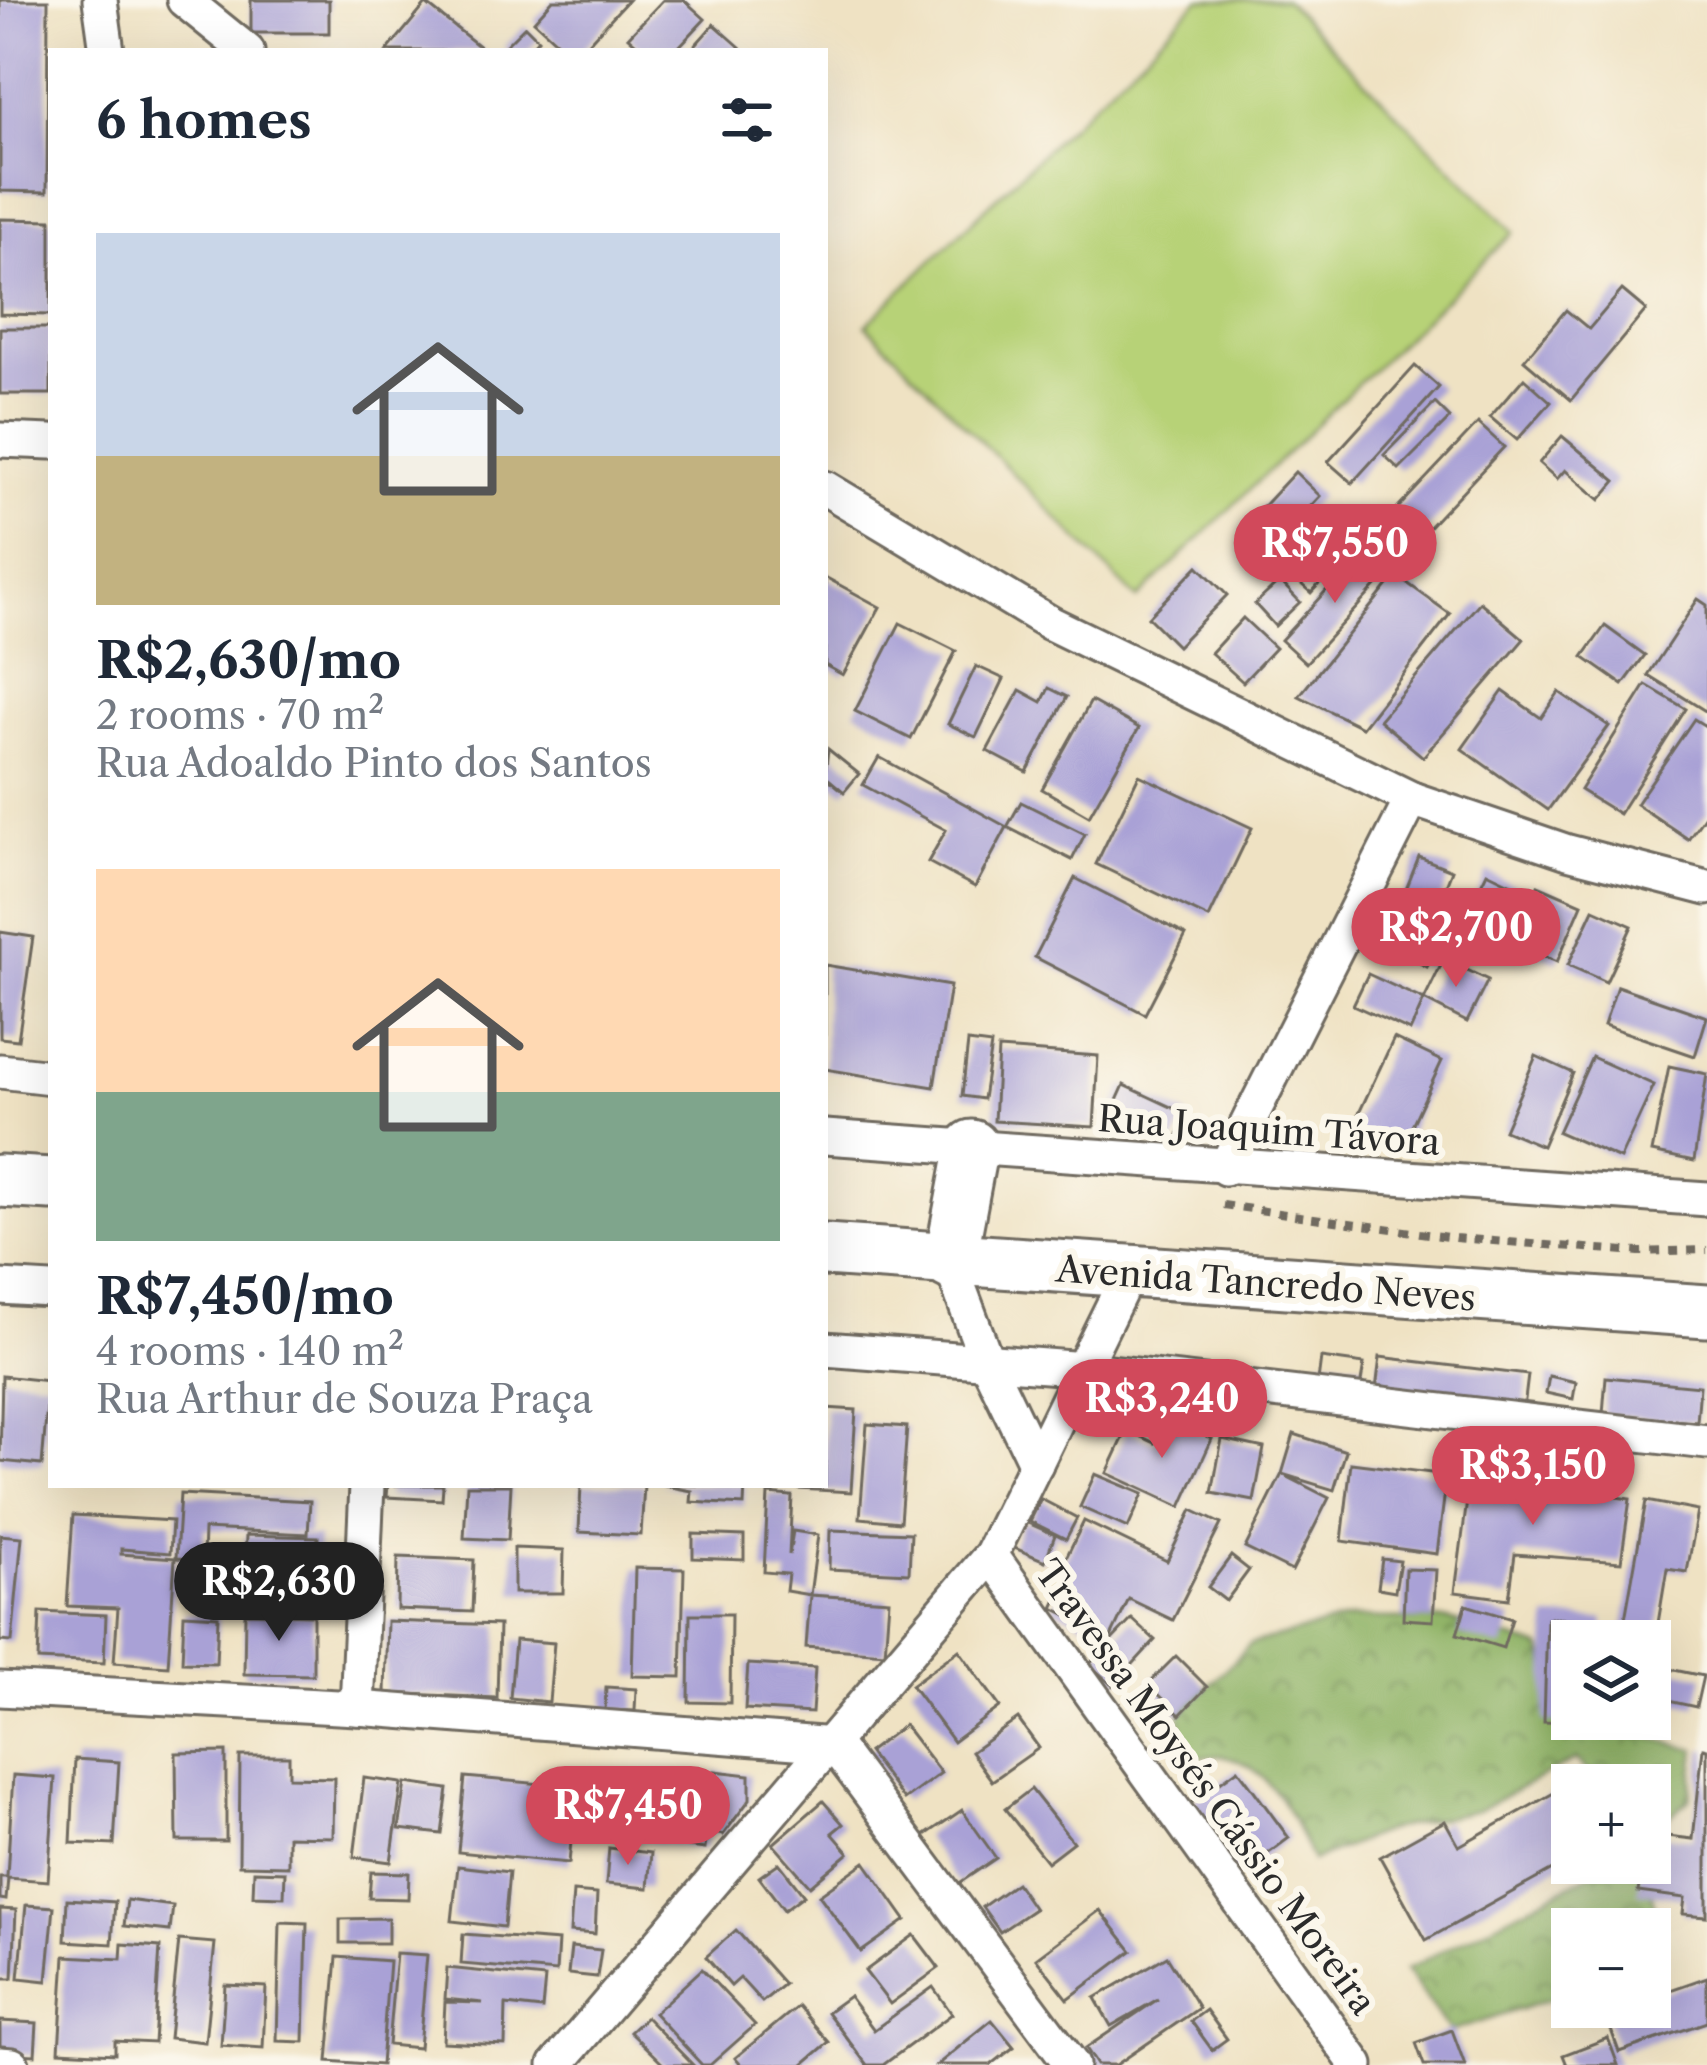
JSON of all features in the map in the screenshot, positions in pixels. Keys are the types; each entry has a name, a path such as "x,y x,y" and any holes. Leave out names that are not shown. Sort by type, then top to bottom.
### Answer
{"main road":[{"path":"950,1263 972,1146"},
{"path":"0,1181 48,1184"},
{"name":"Avenida Tancredo Neves","path":"828,1250 950,1263 1707,1311"}],"street":[{"path":"100,0 107,48"},
{"path":"184,0 243,48"},
{"path":"0,440 48,442"},
{"path":"831,500 1050,623 1412,799 1568,852 1707,888"},
{"path":"1225,1168 1412,799"},
{"path":"0,1071 48,1077"},
{"name":"Rua Joaquim Távora","path":"828,1137 1707,1199"},
{"path":"950,1263 988,1363 1036,1464"},
{"path":"556,2065 834,1745 991,1555 1129,1273"},
{"path":"0,1287 48,1290"},
{"path":"828,1349 1085,1369 1707,1442"},
{"path":"357,1708 367,1488"},
{"name":"Travessa Moysés Cássio Moreira","path":"991,1555 1357,2065"},
{"path":"0,1689 357,1708 834,1745 1072,2065"},
{"path":"0,2064 12,2065"}],"path":[{"path":"1220,1204 1455,1238 1639,1252 1707,1250"}],"green space":[{"path":"1199,0 1285,0 1514,232 1137,599 866,325"},
{"path":"1353,1618 1449,1620 1542,1648 1551,1682 1551,1740 1660,1740 1696,1749 1690,1799 1671,1815 1671,1764 1581,1764 1577,1759 1551,1764 1551,1772 1478,1810 1390,1829 1312,1861 1279,1797 1254,1770 1223,1756 1185,1761 1180,1715 1250,1644"},
{"path":"1571,1884 1650,1884 1654,1908 1551,1908 1551,1999 1450,2032 1405,1970"}],"building":[{"path":"0,0 48,0 47,192 0,191"},
{"path":"251,0 329,0 329,33 251,33"},
{"path":"553,0 628,0 584,48 564,48 534,21"},
{"path":"663,0 684,0 705,19 678,48 641,48 628,37"},
{"path":"426,4 481,48 389,48"},
{"path":"714,24 740,47 739,48 693,48"},
{"path":"525,26 538,39 530,48 504,47"},
{"path":"0,219 48,220 48,315 0,314"},
{"path":"1622,290 1646,310 1571,400 1524,360 1566,310 1589,329"},
{"path":"0,328 48,328 48,394 0,394"},
{"path":"1415,366 1439,387 1352,483 1328,462"},
{"path":"1524,378 1551,402 1517,440 1490,417"},
{"path":"1435,403 1450,418 1399,469 1384,455"},
{"path":"1478,423 1504,447 1409,548 1383,524"},
{"path":"1562,436 1616,481 1600,500 1565,470 1557,479 1539,463"},
{"path":"1295,472 1320,496 1266,554 1240,531"},
{"path":"1328,530 1350,550 1311,593 1289,573"},
{"path":"1364,549 1389,572 1306,663 1281,640"},
{"path":"1198,566 1227,595 1177,646 1148,617"},
{"path":"1396,575 1450,614 1362,727 1299,696"},
{"path":"828,579 880,607 843,675 828,667"},
{"path":"1280,581 1300,602 1275,626 1255,604"},
{"path":"1698,599 1707,605 1707,712 1648,675"},
{"path":"1480,602 1524,639 1423,757 1379,720"},
{"path":"1243,618 1275,648 1243,682 1211,653"},
{"path":"900,623 956,651 911,739 855,711"},
{"path":"1605,626 1645,655 1623,685 1583,657"},
{"path":"976,666 1004,679 976,737 948,724"},
{"path":"1646,685 1686,709 1619,814 1580,790"},
{"path":"1049,688 1067,697 1027,772 987,751 1020,690 1042,702"},
{"path":"1503,691 1541,718 1559,692 1609,726 1548,810 1462,749"},
{"path":"1091,701 1139,728 1089,816 1042,789"},
{"path":"1694,719 1707,727 1707,812 1688,839 1636,804"},
{"path":"828,749 859,774 844,792 828,779"},
{"path":"879,757 1007,827 975,887 928,862 946,830 863,785"},
{"path":"1139,775 1252,828 1209,918 1096,864"},
{"path":"1021,802 1085,834 1072,860 1007,827"},
{"path":"1419,857 1452,870 1428,931 1395,917"},
{"path":"1487,872 1524,890 1498,943 1461,926"},
{"path":"1075,878 1186,935 1145,1014 1035,957"},
{"path":"1538,885 1582,904 1557,962 1513,943"},
{"path":"1594,909 1632,926 1606,982 1568,965"},
{"path":"1386,917 1439,945 1427,967 1374,939"},
{"path":"0,932 33,937 18,1040 0,1038"},
{"path":"1444,959 1488,980 1467,1022 1424,1000"},
{"path":"828,966 950,986 934,1087 828,1069"},
{"path":"1368,974 1424,1000 1410,1031 1353,1005"},
{"path":"1617,986 1707,1017 1695,1056 1604,1025"},
{"path":"1394,1038 1442,1061 1400,1151 1352,1128"},
{"path":"968,1042 991,1045 983,1099 962,1096"},
{"path":"998,1049 1098,1056 1094,1127 994,1121"},
{"path":"1536,1056 1573,1073 1542,1146 1504,1130"},
{"path":"1592,1057 1654,1085 1620,1159 1558,1132"},
{"path":"1669,1066 1707,1074 1694,1161 1652,1152"},
{"path":"1124,1085 1188,1115 1174,1143 1111,1114"},
{"path":"1380,1357 1528,1375 1524,1408 1376,1390"},
{"path":"1321,1358 1364,1364 1360,1388 1318,1381"},
{"path":"2,1376 48,1381 42,1465 0,1461"},
{"path":"1549,1376 1576,1382 1573,1399 1546,1393"},
{"path":"1606,1377 1700,1386 1697,1422 1603,1414"},
{"path":"828,1408 856,1410 851,1492 798,1489 828,1488"},
{"path":"1167,1418 1212,1439 1181,1507 1107,1473 1127,1430 1155,1443"},
{"path":"867,1424 907,1427 900,1522 860,1518"},
{"path":"1294,1434 1346,1451 1334,1490 1282,1474"},
{"path":"1222,1439 1264,1448 1254,1501 1212,1493"},
{"path":"1351,1463 1447,1475 1437,1554 1342,1541"},
{"path":"1471,1470 1581,1484 1580,1492 1630,1499 1621,1562 1515,1554 1509,1599 1455,1592"},
{"path":"1095,1474 1143,1494 1128,1528 1080,1507"},
{"path":"1282,1474 1329,1498 1292,1571 1245,1548"},
{"path":"388,1488 443,1488 442,1500 387,1497"},
{"path":"467,1488 511,1488 508,1540 464,1538"},
{"path":"581,1488 644,1488 641,1535 579,1532"},
{"path":"676,1488 745,1488 744,1505 691,1502 692,1491"},
{"path":"180,1494 310,1501 308,1534 204,1529 203,1560 176,1558"},
{"path":"768,1494 792,1496 789,1555 793,1531 818,1535 810,1595 786,1591 788,1574 764,1572"},
{"path":"1041,1499 1077,1518 1066,1539 1030,1521"},
{"path":"1646,1501 1698,1511 1687,1572 1667,1569 1658,1620 1625,1620"},
{"path":"1192,1510 1221,1524 1173,1620 1129,1599 1111,1637 1053,1608 1071,1571 1062,1566 1084,1521 1167,1561"},
{"path":"73,1515 172,1521 170,1553 121,1549 121,1554 175,1558 168,1666 114,1662 118,1608 67,1606"},
{"path":"1023,1521 1055,1535 1045,1561 1012,1547"},
{"path":"830,1530 911,1533 909,1573 829,1569"},
{"path":"693,1534 744,1536 744,1560 693,1558"},
{"path":"0,1535 22,1537 12,1642 0,1641"},
{"path":"246,1535 318,1537 316,1601 244,1599"},
{"path":"514,1548 564,1550 563,1593 514,1593"},
{"path":"1231,1556 1249,1570 1226,1601 1208,1587"},
{"path":"398,1557 474,1560 472,1612 397,1609"},
{"path":"1382,1559 1400,1561 1395,1591 1378,1588"},
{"path":"635,1568 684,1569 681,1677 632,1676"},
{"path":"1405,1569 1436,1570 1433,1621 1403,1619"},
{"path":"810,1595 889,1600 885,1653 806,1647"},
{"path":"1466,1605 1512,1619 1503,1648 1457,1634"},
{"path":"40,1612 106,1615 104,1663 38,1660"},
{"path":"245,1613 313,1615 313,1675 244,1674"},
{"path":"184,1614 218,1616 216,1663 182,1662"},
{"path":"690,1614 731,1614 730,1703 689,1702"},
{"path":"1547,1618 1604,1619 1551,1620 1551,1722 1544,1722"},
{"path":"1132,1619 1155,1640 1113,1686 1089,1664"},
{"path":"387,1621 499,1625 497,1698 385,1693"},
{"path":"515,1640 554,1643 549,1702 510,1698"},
{"path":"959,1650 1000,1707 953,1742 911,1685"},
{"path":"1176,1656 1207,1687 1180,1715 1148,1684"},
{"path":"748,1664 815,1668 812,1713 745,1709"},
{"path":"1671,1669 1703,1676 1696,1707 1671,1702"},
{"path":"606,1687 636,1689 635,1711 605,1710"},
{"path":"1018,1719 1039,1748 992,1781 971,1752"},
{"path":"904,1725 941,1773 904,1800 868,1752"},
{"path":"1703,1748 1707,1749 1707,1916 1683,1914 1685,1898 1638,1892 1639,1884 1671,1884 1671,1836 1693,1839"},
{"path":"226,1752 226,1841 177,1841 176,1753"},
{"path":"240,1756 289,1756 289,1777 334,1778 333,1837 288,1836 288,1866 239,1865"},
{"path":"75,1759 119,1762 114,1845 71,1843"},
{"path":"596,1769 713,1785 715,1771 750,1775 750,1799 723,1835 707,1831 705,1849 588,1833"},
{"path":"1238,1769 1289,1838 1238,1876 1187,1806"},
{"path":"13,1775 55,1778 48,1881 8,1878 6,1900 0,1899 0,1877 7,1877"},
{"path":"465,1777 576,1787 569,1863 458,1852"},
{"path":"364,1778 402,1783 391,1862 354,1857"},
{"path":"406,1783 448,1789 442,1834 399,1829"},
{"path":"1031,1789 1073,1842 1047,1862 1005,1809"},
{"path":"1551,1794 1551,1871 1426,1940 1380,1857 1445,1821 1459,1846"},
{"path":"823,1801 843,1824 832,1833 849,1853 810,1886 773,1844"},
{"path":"962,1810 996,1858 958,1884 924,1836"},
{"path":"609,1848 651,1853 648,1888 606,1884"},
{"path":"865,1862 906,1920 861,1952 819,1895"},
{"path":"779,1863 804,1895 784,1910 759,1877"},
{"path":"458,1866 509,1872 504,1927 452,1921"},
{"path":"254,1871 285,1872 284,1897 253,1896"},
{"path":"371,1872 409,1873 408,1899 369,1898"},
{"path":"1016,1883 1034,1909 1000,1932 982,1907"},
{"path":"573,1892 597,1894 595,1934 570,1932"},
{"path":"67,1899 115,1902 112,1944 65,1941"},
{"path":"127,1900 173,1906 170,1931 124,1926"},
{"path":"26,1905 54,1907 47,1981 19,1978"},
{"path":"0,1909 16,1910 13,1978 0,1978"},
{"path":"1100,1910 1132,1951 1068,1999 1036,1958"},
{"path":"388,1918 388,1943 340,1943 340,1919"},
{"path":"280,1922 307,1923 304,2042 277,2041"},
{"path":"736,1930 784,1984 762,2002 740,1978 731,1986 706,1957"},
{"path":"463,1934 558,1941 556,1972 461,1964"},
{"path":"914,1935 939,1968 890,2004 865,1971"},
{"path":"179,1940 215,1943 205,2042 169,2038"},
{"path":"122,1944 160,1947 154,2043 115,2041 115,2054 59,2051 65,1956 121,1959"},
{"path":"571,1947 601,1950 597,1977 568,1974"},
{"path":"396,1953 427,1955 419,2048 388,2045"},
{"path":"1167,1956 1199,2008 1116,2065 1097,2065 1086,2048 1158,1999 1111,2026 1095,1998"},
{"path":"337,1957 389,1961 381,2065 328,2061"},
{"path":"447,1968 545,1978 542,2009 506,2005 505,2045 443,2042 445,2002 483,2003 445,1999"},
{"path":"702,1969 755,2025 710,2065 702,2065 654,2013"},
{"path":"1707,1977 1707,2022 1619,2052 1610,2028 1671,2028 1671,1990"},
{"path":"225,1985 266,1987 263,2048 221,2045"},
{"path":"933,1987 952,2014 883,2065 867,2065 827,2012 849,1996 874,2030"},
{"path":"798,2006 829,2042 802,2065 741,2065 735,2058"},
{"path":"1206,2010 1227,2039 1212,2050 1191,2021"},
{"path":"646,2017 693,2065 664,2065 630,2032"},
{"path":"992,2020 1014,2047 991,2065 937,2065"},
{"path":"0,2021 37,2023 35,2055 0,2053"},
{"path":"1452,2030 1465,2065 1424,2065 1416,2043"},
{"path":"1608,2038 1618,2065 1567,2065 1563,2055"}]}
